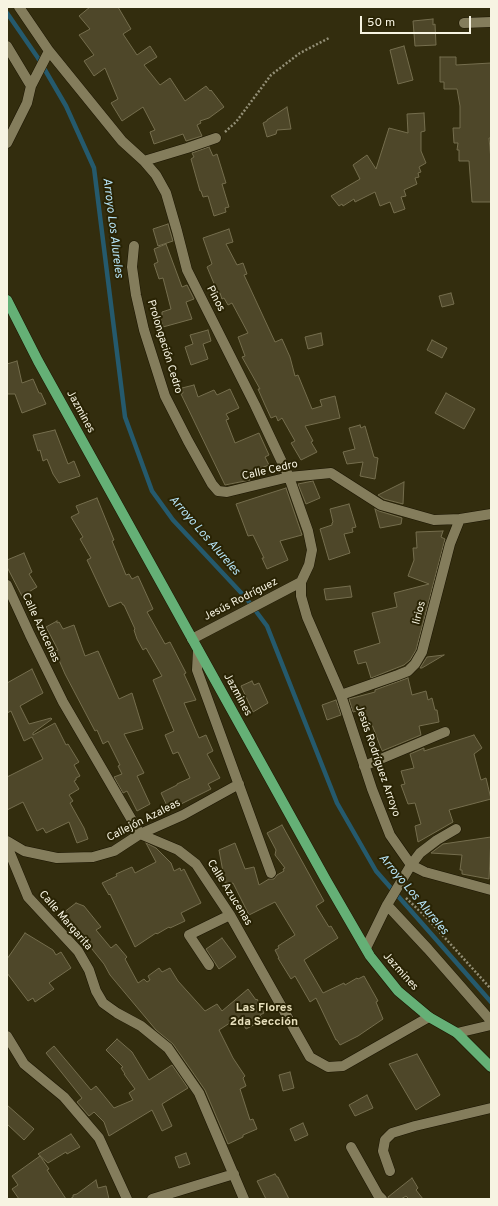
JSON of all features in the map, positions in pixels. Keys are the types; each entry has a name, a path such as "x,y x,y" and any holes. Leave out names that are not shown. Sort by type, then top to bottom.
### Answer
{"main road":[{"name":"Jazmines","path":"7,300 38,361 326,880 370,956 398,991 429,1017 457,1033 491,1067"}],"street":[{"path":"7,143 26,103 31,86 48,53 19,7"},
{"path":"464,23 491,22"},
{"path":"7,46 31,86"},
{"name":"Pinos","path":"48,53 122,141 144,161 156,175 166,193 187,270 255,405 288,477 308,531 312,550 309,565 301,582"},
{"path":"144,161 216,138"},
{"name":"Prolongación Cedro","path":"134,246 132,267 136,295 144,330 165,396 188,442 212,484 218,491"},
{"name":"Calle Cedro","path":"218,491 227,492 288,477 332,473 381,505 434,520 460,519"},
{"path":"460,519 491,514"},
{"name":"lirios","path":"341,695 408,671 415,664 422,652 450,544 460,519"},
{"name":"Jesús Rodríguez","path":"192,639 301,582"},
{"name":"Jesús Rodríguez Arroyo","path":"301,582 301,596 307,617 341,695 372,789 390,835 411,865"},
{"name":"Calle Azucenas","path":"7,584 63,702 140,834 178,850 196,864 230,915 310,1057 328,1067 343,1066 429,1017"},
{"path":"198,650 197,670 240,784 271,873"},
{"path":"364,766 445,732"},
{"name":"Callejón Azaleas","path":"7,842 24,850 57,858 93,856 114,851 140,834 183,815 240,784"},
{"path":"366,948 388,903 420,853 437,840 456,829"},
{"name":"Calle Margarita","path":"7,846 28,897 78,950 89,970 96,991 103,1003 141,1026 168,1048 199,1093 244,1199"},
{"path":"411,865 425,872 491,890"},
{"path":"388,903 491,1022"},
{"path":"209,965 189,935 230,915"},
{"path":"457,1033 491,1025"},
{"path":"7,1036 24,1064 64,1097 99,1138 127,1199"},
{"path":"390,1171 383,1150 385,1140 392,1134 415,1126 491,1108"},
{"path":"352,1148 378,1195 382,1199"},
{"path":"152,1199 234,1174"}],"path":[{"path":"216,138 236,122 271,75 300,53 329,38"},
{"path":"396,890 427,918 491,989"}],"building":[{"path":"90,7 118,7 131,29 123,34 137,55 150,46 157,57 144,65 160,85 170,78 185,101 206,86 210,91 211,90 224,107 209,118 200,121 201,123 197,125 202,136 186,141 183,134 154,144 150,132 155,130 143,107 122,121 111,103 118,99 105,68 94,76 84,61 94,55 79,35 90,29 79,16"},
{"path":"433,19 433,25 435,24 436,45 415,46 413,21"},
{"path":"404,46 413,80 398,84 390,50"},
{"path":"440,57 456,57 456,65 491,63 491,138 489,138 491,160 491,202 472,202 469,161 459,161 459,150 457,150 458,143 454,143 453,128 460,128 460,106 457,89 444,89 444,82 440,82"},
{"path":"287,107 291,129 277,130 276,134 267,137 263,123"},
{"path":"424,113 425,131 421,132 421,151 426,163 419,167 421,172 418,173 419,177 415,178 417,184 404,190 406,196 401,197 405,209 394,213 390,202 380,206 375,192 355,202 354,199 343,206 342,204 339,206 331,196 360,179 353,165 367,155 376,169 389,128 408,133 407,114"},
{"path":"209,147 213,156 217,154 226,183 222,184 229,207 225,208 226,212 214,216 208,196 203,197 200,191 191,159 194,157 192,153"},
{"path":"168,224 173,241 158,246 153,229"},
{"path":"229,229 233,242 226,244 237,265 243,263 247,274 244,275 275,342 282,339 290,357 295,376 298,375 312,409 322,406 320,400 335,396 340,418 305,426 313,441 311,442 317,452 301,460 291,443 295,441 282,418 278,421 276,416 271,418 258,389 260,389 242,357 245,356 238,337 248,333 232,303 228,305 224,298 222,299 220,293 218,293 207,267 212,264 203,238"},
{"path":"166,244 182,287 187,285 194,299 186,302 192,319 163,327 160,316 162,315 162,312 171,309 163,278 159,279 154,264 158,262 154,249"},
{"path":"451,293 454,304 442,307 439,296"},
{"path":"208,330 211,341 203,344 208,359 191,365 185,347 193,344 190,335"},
{"path":"321,333 323,345 308,349 305,337"},
{"path":"432,340 447,348 442,358 427,350"},
{"path":"17,361 22,383 33,379 46,404 22,413 15,394 7,394 7,364"},
{"path":"194,385 198,397 214,390 217,395 230,389 239,408 226,414 229,419 226,420 235,443 259,433 269,455 265,457 269,465 253,471 248,476 250,480 225,485 181,394 183,393 182,388"},
{"path":"446,393 475,409 464,429 435,413"},
{"path":"360,425 361,428 365,426 374,457 378,458 375,479 360,476 363,462 347,464 343,452 355,449 349,428"},
{"path":"55,430 68,464 74,461 80,476 59,483 53,474 47,459 43,461 33,435"},
{"path":"313,481 320,498 306,504 298,484"},
{"path":"404,482 403,504 384,499 378,495"},
{"path":"286,488 302,535 280,541 288,560 267,569 262,558 264,558 253,535 248,536 236,504"},
{"path":"97,498 126,575 129,574 132,579 138,576 153,609 147,612 165,644 170,642 186,673 184,674 196,700 184,703 199,738 206,735 213,751 207,754 220,778 208,784 211,789 169,810 161,793 190,778 178,752 173,754 165,735 174,731 153,680 162,676 146,648 143,650 137,639 135,629 124,605 121,602 109,607 87,560 91,558 80,539 83,537 71,517 79,513 76,506"},
{"path":"349,504 356,527 352,528 353,532 344,534 350,553 329,560 320,529 332,525 333,522 330,509"},
{"path":"375,509 402,518 401,524 380,528"},
{"path":"443,531 441,537 445,539 416,650 410,660 404,665 371,678 366,662 358,664 354,651 380,643 372,613 397,607 394,593 429,584 408,576 414,560 413,548 417,548 416,532"},
{"path":"24,553 32,572 29,574 37,587 22,596 7,567 7,560"},
{"path":"350,586 352,597 326,600 324,589"},
{"path":"57,621 63,629 74,625 85,656 98,651 119,699 132,693 143,729 124,734 144,773 137,776 150,804 137,811 127,791 123,793 114,777 122,774 118,766 120,765 108,741 103,744 97,730 95,731 65,674 55,651 58,650 46,627"},
{"path":"444,655 422,668 420,668 427,657"},
{"path":"32,669 43,693 20,706 29,724 52,719 33,733 33,735 55,723 66,745 68,744 79,762 74,765 80,776 74,781 79,789 69,795 73,801 70,803 84,828 88,839 77,843 69,822 46,833 43,828 37,831 23,802 7,810 7,777 43,759 32,737 24,741 11,711 7,713 7,683"},
{"path":"408,678 412,695 426,691 428,700 432,698 435,710 437,710 439,722 419,726 421,735 382,751 371,722 367,723 363,709 353,712 349,699 375,692 375,690"},
{"path":"252,681 254,685 259,683 268,703 253,712 241,686"},
{"path":"336,700 341,715 327,720 322,705"},
{"path":"474,735 482,748 474,754 481,780 486,778 491,799 449,810 453,822 418,842 415,826 421,824 415,803 408,804 401,785 405,784 401,771 414,768 410,754 424,748 424,751"},
{"path":"282,825 324,901 316,906 338,938 304,960 323,993 364,976 378,1001 376,1002 383,1019 358,1036 340,1045 336,1040 316,998 310,1002 295,976 291,979 278,958 275,950 279,948 278,946 295,935 275,902 249,915 233,883 227,885 227,882 225,883 219,850 235,843 245,869 254,867 259,885 269,879 274,879 277,875 284,871 283,869 285,868 275,855 276,850 267,833"},
{"path":"491,837 489,879 462,874 462,870 460,870 462,855 431,853 443,844"},
{"path":"146,843 156,848 171,863 174,871 180,868 181,871 184,869 201,903 181,913 185,921 170,928 169,927 157,934 156,933 135,947 110,894 109,895 102,883 117,876 116,874 132,867 135,873 156,862"},
{"path":"76,903 84,906 101,927 96,930 111,948 116,944 127,957 125,959 138,983 144,979 147,982 150,980 148,976 159,968 162,972 170,968 178,981 205,1011 217,1004 222,1011 248,989 256,1000 257,999 264,1013 260,1015 263,1020 246,1029 239,1017 219,1030 233,1058 245,1076 243,1078 246,1086 240,1089 250,1120 253,1119 257,1129 228,1144 205,1090 173,1044 156,1030 110,975 104,964 63,913"},
{"path":"25,933 53,950 56,955 61,952 71,968 49,983 54,989 35,1002 33,998 28,1001 7,973 7,959"},
{"path":"222,938 236,957 219,969 206,949"},
{"path":"117,1039 132,1052 149,1080 172,1065 188,1088 162,1104 172,1126 162,1131 152,1110 109,1136 104,1122 94,1112 89,1116 77,1102 82,1098 46,1053 54,1046 91,1090 96,1086 114,1108 133,1100 129,1093 135,1089 124,1074 121,1068 123,1067 106,1050"},
{"path":"417,1054 440,1095 416,1110 389,1064"},
{"path":"290,1072 294,1088 283,1091 279,1075"},
{"path":"367,1095 373,1108 355,1116 349,1105"},
{"path":"7,1105 34,1129 24,1140 7,1124"},
{"path":"303,1123 308,1135 295,1141 290,1129"},
{"path":"71,1134 80,1147 67,1154 66,1152 48,1163 38,1154"},
{"path":"186,1153 190,1164 179,1168 175,1157"},
{"path":"40,1156 49,1169 47,1170 66,1199 19,1199 12,1189 18,1185 12,1176"},
{"path":"275,1174 289,1199 266,1199 257,1181"},
{"path":"412,1178 418,1188 416,1190 423,1199 409,1199 406,1196 401,1199 388,1199 388,1197"},
{"path":"96,1180 98,1188 106,1186 109,1199 70,1199 73,1195 77,1194"}],"waterway":[{"name":"Arroyo Los Alureles","path":"7,13 38,58 66,106 94,168 125,417 152,491 173,520 246,598 267,626 337,803 376,871 491,1002"}],"district":[{"name":"Las Flores 2da Sección","path":"264,1016"}]}
